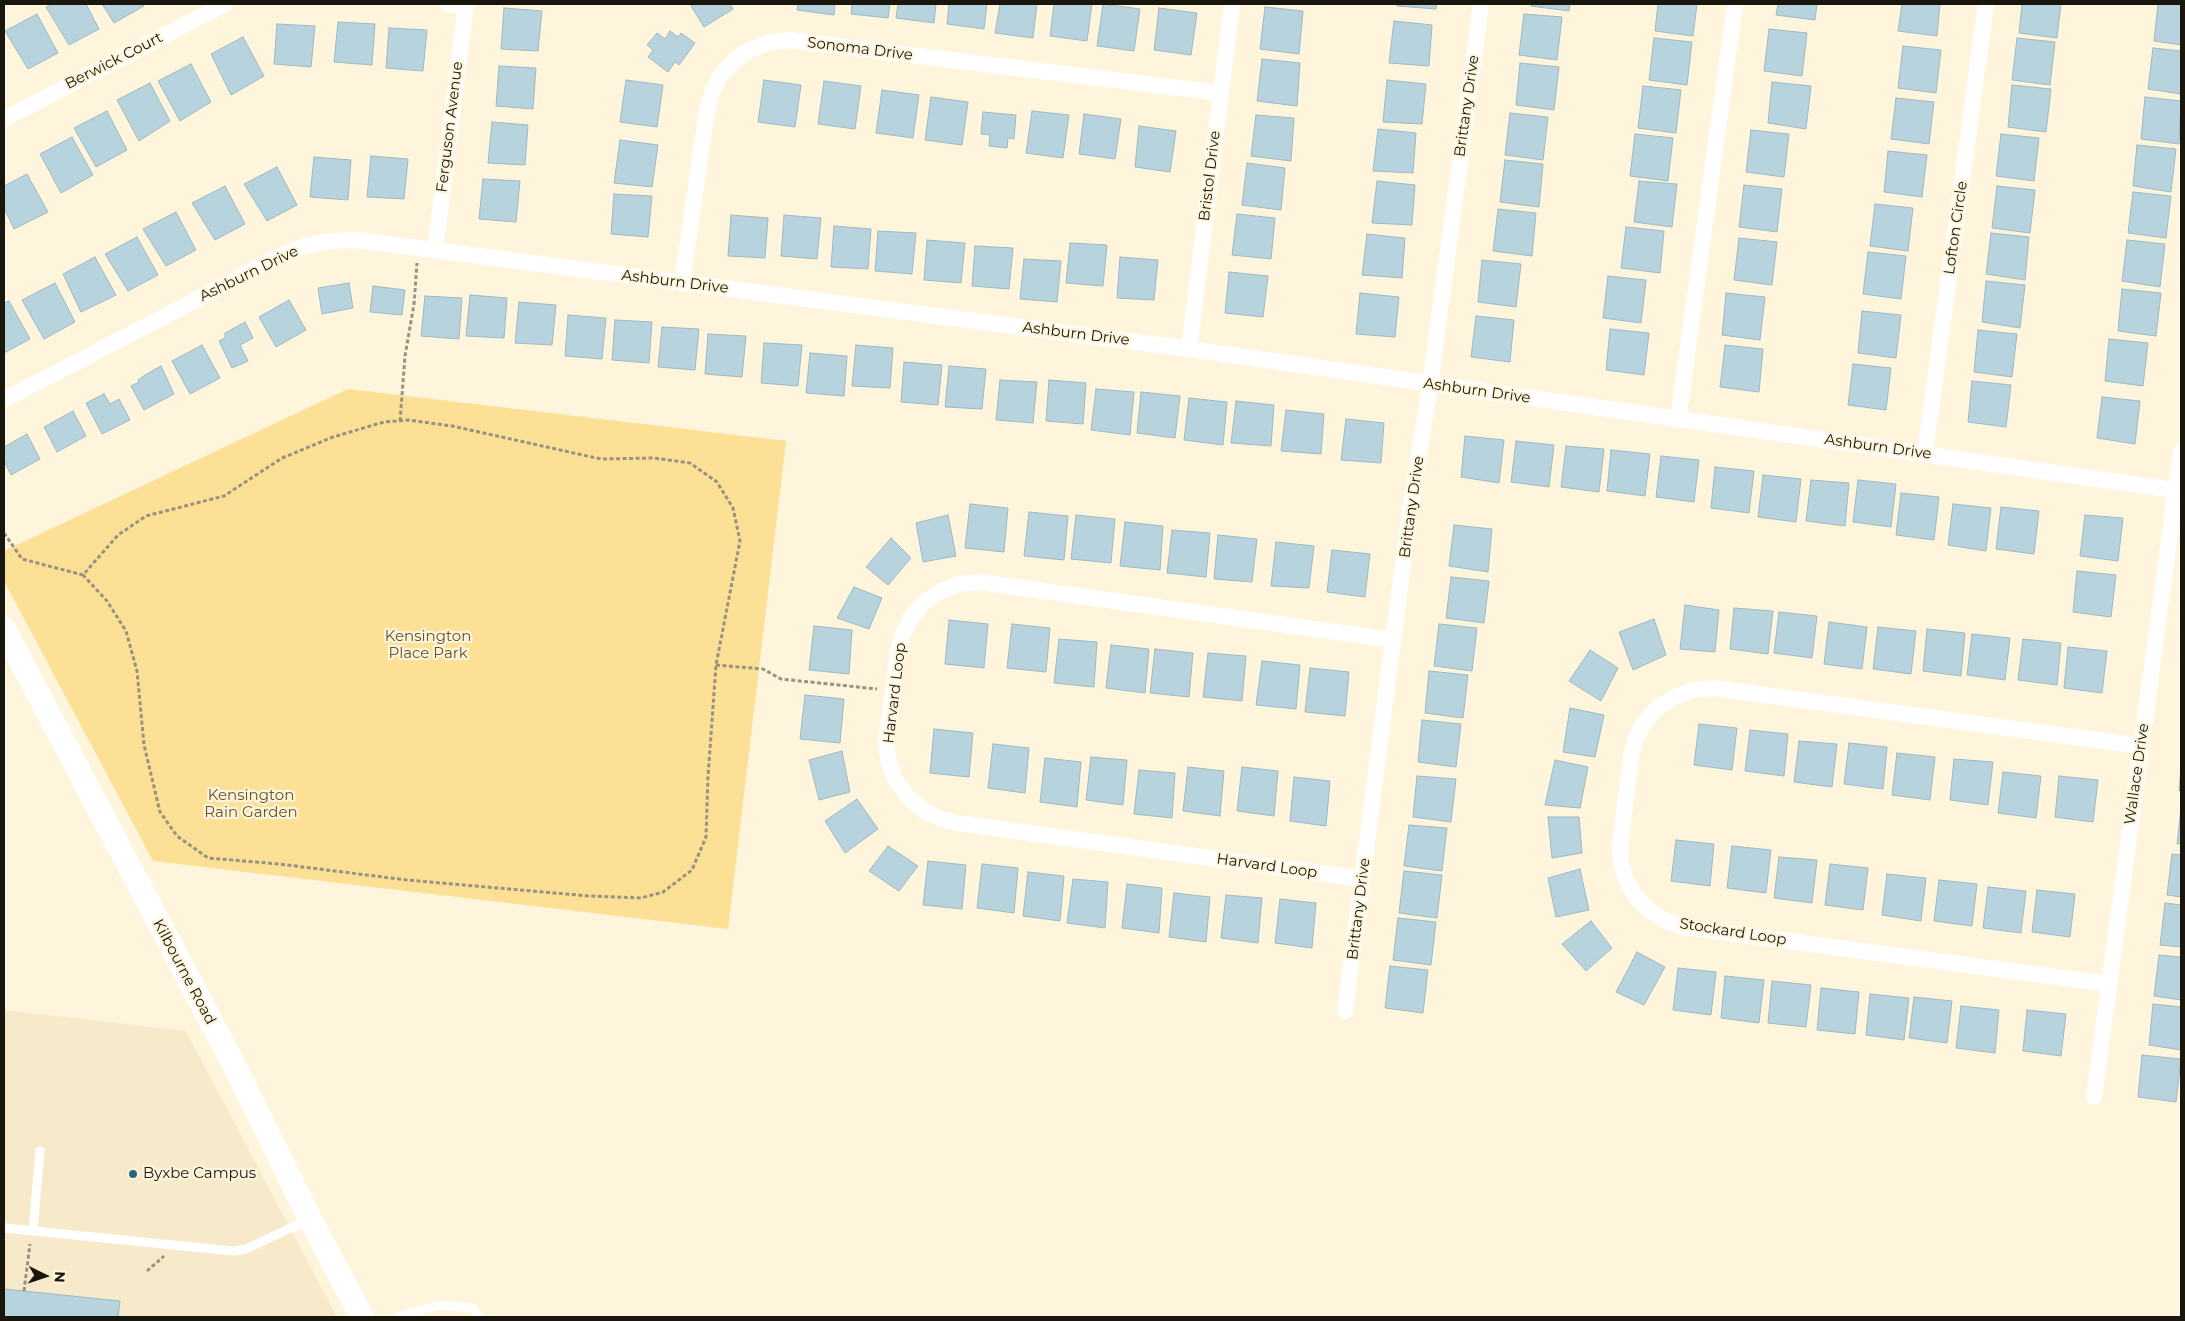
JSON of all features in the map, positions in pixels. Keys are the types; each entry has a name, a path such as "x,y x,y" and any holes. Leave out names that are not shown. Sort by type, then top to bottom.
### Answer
{"main road":[{"name":"Kilbourne Road","path":"4,629 232,1063 310,1219 362,1317"}],"street":[{"name":"Berwick Court","path":"4,119 225,4"},
{"path":"448,4 466,5"},
{"name":"Bristol Drive","path":"1189,349 1232,4"},
{"name":"Brittany Drive","path":"1345,1011 1410,517 1430,385 1481,4"},
{"path":"1678,420 1735,4"},
{"name":"Lofton Circle","path":"1925,453 1986,4"},
{"name":"Ferguson Avenue","path":"427,249 466,5"},
{"name":"Sonoma Drive","path":"682,283 712,93 720,76 734,60 750,50 768,43 788,40 1220,93"},
{"name":"Ashburn Drive","path":"4,400 278,257 304,246 332,241 357,240 1189,349 1430,385 1925,453 2179,491"},
{"name":"Wallace Drive","path":"2094,1097 2141,746 2179,491 2181,452"},
{"name":"Harvard Loop","path":"1363,879 957,823 941,819 924,811 909,798 896,781 889,763 886,743 902,636 910,619 922,604 939,592 959,584 978,582 1394,640"},
{"name":"Stockard Loop","path":"2109,984 1683,927 1664,920 1650,911 1636,897 1626,880 1621,864 1620,845 1631,758 1635,740 1644,723 1658,708 1675,697 1692,690 1713,688 2141,746"}],"lane":[{"path":"34,1231 40,1151"},
{"path":"4,1228 233,1251 246,1249 310,1219"},
{"path":"396,1317 440,1305 472,1308 480,1317"}],"path":[{"path":"400,421 405,356 414,304 427,249"},
{"path":"4,533 22,559 83,575 107,601 126,631 137,671 144,745 160,812 177,836 208,858 279,864 407,880 589,896 641,898 663,892 692,870 706,837 716,665 740,541 733,508 717,482 690,463 654,458 601,458 452,426 408,420 384,422 333,436 282,458 224,496 146,516 118,535 83,575"},
{"path":"716,665 763,669 781,679 893,690"},
{"path":"24,1291 28,1255"}],"shaded area":[{"name":"Byxbe Campus","path":"4,1010 186,1031 337,1317 4,1317"}],"green space":[{"name":"Kensington Place Park","path":"348,389 786,441 728,929 153,861 4,581 4,551"}],"building":[{"path":"53,4 86,4 99,29 69,45 46,7"},
{"path":"102,4 142,4 144,6 114,23"},
{"path":"694,4 730,4 733,9 704,27 691,6"},
{"path":"798,4 835,4 834,15 797,10"},
{"path":"852,4 890,4 888,18 851,14"},
{"path":"898,4 936,4 934,23 896,18"},
{"path":"949,4 987,4 984,29 947,24"},
{"path":"1000,4 1037,4 1033,38 995,33"},
{"path":"1054,4 1092,4 1087,41 1050,36"},
{"path":"1103,4 1140,9 1134,51 1097,46"},
{"path":"1397,4 1437,4 1436,9 1397,6"},
{"path":"1531,4 1570,4 1569,11 1531,6"},
{"path":"1658,4 1697,4 1693,36 1655,31"},
{"path":"1778,4 1817,4 1815,20 1776,15"},
{"path":"1902,4 1940,4 1937,36 1898,31"},
{"path":"2022,4 2061,4 2057,38 2019,33"},
{"path":"2158,4 2181,4 2181,45 2154,41"},
{"path":"1265,7 1303,11 1299,54 1260,49"},
{"path":"504,8 542,11 538,51 501,49"},
{"path":"1159,8 1197,13 1191,55 1154,50"},
{"path":"37,14 58,53 28,69 5,31"},
{"path":"1524,14 1562,17 1557,60 1519,55"},
{"path":"1394,21 1432,25 1429,66 1389,63"},
{"path":"338,22 375,24 372,65 334,62"},
{"path":"277,24 315,26 311,67 274,64"},
{"path":"389,28 427,30 423,71 386,68"},
{"path":"1769,29 1807,33 1802,76 1764,71"},
{"path":"670,31 678,37 681,33 695,43 679,65 675,62 668,72 648,57 653,50 647,45 657,33 665,39"},
{"path":"243,37 264,76 231,95 211,54"},
{"path":"1654,38 1692,42 1687,85 1649,80"},
{"path":"2017,38 2055,42 2050,85 2012,80"},
{"path":"1903,46 1941,50 1936,93 1898,88"},
{"path":"2153,48 2181,51 2181,94 2148,89"},
{"path":"1262,59 1300,63 1297,106 1257,101"},
{"path":"1520,63 1559,67 1554,110 1516,105"},
{"path":"191,64 211,102 180,121 158,81"},
{"path":"499,66 536,68 533,109 496,106"},
{"path":"626,80 663,85 657,127 620,122"},
{"path":"764,80 801,85 795,127 758,122"},
{"path":"1387,80 1426,84 1422,124 1383,122"},
{"path":"824,81 861,86 855,129 818,124"},
{"path":"1772,82 1811,86 1806,129 1768,123"},
{"path":"150,83 170,121 139,141 117,100"},
{"path":"2012,85 2051,89 2046,132 2008,127"},
{"path":"1643,86 1681,90 1676,133 1638,128"},
{"path":"882,90 919,95 913,138 876,133"},
{"path":"931,97 968,102 962,145 925,140"},
{"path":"2145,97 2181,101 2179,144 2141,139"},
{"path":"1896,98 1934,102 1929,144 1891,139"},
{"path":"107,111 127,150 96,167 74,128"},
{"path":"1032,111 1069,115 1063,158 1026,153"},
{"path":"983,112 1016,115 1014,139 1008,138 1007,148 989,146 990,135 981,134"},
{"path":"1510,113 1548,117 1543,160 1505,155"},
{"path":"1084,114 1121,119 1115,159 1079,154"},
{"path":"1256,115 1294,118 1291,161 1251,156"},
{"path":"492,122 528,125 525,165 488,163"},
{"path":"1139,126 1176,131 1170,172 1135,167"},
{"path":"1378,129 1416,133 1413,173 1373,171"},
{"path":"1751,130 1789,134 1784,177 1746,172"},
{"path":"1635,134 1673,138 1668,181 1630,176"},
{"path":"2001,134 2039,138 2034,181 1996,176"},
{"path":"72,137 93,175 61,193 40,154"},
{"path":"620,140 658,145 652,187 614,183"},
{"path":"2137,145 2176,149 2171,192 2133,186"},
{"path":"1888,151 1927,155 1922,197 1884,192"},
{"path":"371,156 408,159 404,199 367,197"},
{"path":"314,157 351,160 348,200 310,197"},
{"path":"1505,160 1543,164 1539,207 1500,202"},
{"path":"1247,163 1285,168 1281,210 1242,205"},
{"path":"277,167 297,205 267,221 244,184"},
{"path":"27,174 48,212 14,229 4,208 4,186"},
{"path":"483,179 520,181 516,222 479,219"},
{"path":"1377,181 1415,185 1412,225 1372,223"},
{"path":"1639,181 1677,184 1672,227 1634,222"},
{"path":"1744,185 1782,189 1777,232 1739,227"},
{"path":"225,186 245,224 215,240 192,203"},
{"path":"1997,186 2035,190 2030,233 1992,228"},
{"path":"2133,192 2171,196 2166,238 2128,233"},
{"path":"614,194 652,196 648,237 611,234"},
{"path":"1875,204 1913,208 1908,251 1870,246"},
{"path":"1498,209 1536,213 1532,256 1493,251"},
{"path":"176,212 196,250 166,266 143,229"},
{"path":"1237,214 1275,218 1271,259 1232,255"},
{"path":"731,215 768,218 765,258 728,256"},
{"path":"784,215 821,218 817,259 781,256"},
{"path":"834,226 871,229 868,269 831,267"},
{"path":"1626,227 1664,231 1660,273 1621,268"},
{"path":"878,231 916,233 912,274 875,271"},
{"path":"1991,233 2029,237 2025,280 1986,274"},
{"path":"1367,234 1405,238 1402,278 1362,275"},
{"path":"137,237 158,275 128,291 105,254"},
{"path":"1739,238 1777,242 1772,285 1734,280"},
{"path":"927,240 965,243 961,283 924,280"},
{"path":"2127,240 2165,244 2160,287 2122,281"},
{"path":"1070,243 1107,245 1103,286 1066,283"},
{"path":"975,246 1013,248 1009,289 972,286"},
{"path":"1868,252 1906,256 1901,299 1863,294"},
{"path":"95,257 116,295 81,312 63,274"},
{"path":"1120,257 1158,260 1154,300 1117,298"},
{"path":"1024,259 1061,261 1057,302 1020,299"},
{"path":"1482,260 1521,264 1516,307 1478,302"},
{"path":"1229,272 1268,276 1263,317 1225,313"},
{"path":"1608,276 1646,280 1641,323 1603,318"},
{"path":"1986,281 2025,285 2020,328 1982,322"},
{"path":"55,283 75,322 44,339 22,300"},
{"path":"349,283 353,308 322,314 318,288"},
{"path":"373,286 405,290 402,315 370,312"},
{"path":"2122,289 2161,293 2156,336 2118,331"},
{"path":"1360,293 1399,297 1395,337 1356,334"},
{"path":"1726,293 1765,297 1760,340 1722,335"},
{"path":"470,295 507,298 504,338 466,336"},
{"path":"425,296 462,298 459,339 421,336"},
{"path":"289,300 306,330 276,347 259,317"},
{"path":"9,301 30,339 4,353 4,303"},
{"path":"519,302 556,305 552,345 515,343"},
{"path":"1862,311 1901,315 1896,358 1858,353"},
{"path":"568,315 606,318 602,359 565,356"},
{"path":"1476,316 1514,320 1510,362 1471,357"},
{"path":"615,320 652,322 649,363 612,360"},
{"path":"245,322 253,338 240,345 248,361 232,368 219,341 225,338 225,333"},
{"path":"662,327 699,329 695,370 658,367"},
{"path":"1610,329 1649,333 1644,375 1606,370"},
{"path":"1978,330 2017,334 2012,377 1974,372"},
{"path":"708,334 746,336 742,377 705,374"},
{"path":"2109,339 2148,343 2143,386 2105,381"},
{"path":"764,343 802,345 798,386 761,383"},
{"path":"202,345 220,378 190,394 172,361"},
{"path":"856,345 893,348 890,388 852,386"},
{"path":"1725,345 1763,349 1759,392 1720,387"},
{"path":"810,353 847,356 844,396 806,393"},
{"path":"904,362 942,365 938,405 901,402"},
{"path":"1853,364 1891,368 1886,410 1848,405"},
{"path":"161,366 174,394 144,410 131,386"},
{"path":"949,366 986,369 982,409 945,407"},
{"path":"1000,380 1037,382 1033,423 996,420"},
{"path":"1049,380 1086,383 1083,424 1046,421"},
{"path":"1972,381 2011,385 2006,427 1968,422"},
{"path":"1096,389 1134,392 1130,435 1091,430"},
{"path":"1141,392 1180,396 1175,438 1137,433"},
{"path":"104,394 110,404 119,399 130,420 102,434 86,403"},
{"path":"2102,397 2140,401 2135,444 2097,438"},
{"path":"1189,398 1227,402 1223,445 1184,440"},
{"path":"1236,401 1274,405 1271,446 1231,443"},
{"path":"1286,410 1324,414 1321,454 1281,451"},
{"path":"73,411 86,436 57,452 44,427"},
{"path":"1346,419 1384,423 1381,463 1341,460"},
{"path":"27,434 40,459 11,475 4,461 4,447"},
{"path":"1465,436 1504,440 1499,483 1461,477"},
{"path":"1516,441 1554,445 1549,487 1511,482"},
{"path":"1566,446 1604,449 1599,492 1561,487"},
{"path":"1611,450 1650,454 1645,496 1607,491"},
{"path":"1661,456 1699,460 1694,502 1656,497"},
{"path":"1715,467 1754,471 1749,513 1711,508"},
{"path":"1763,475 1801,479 1796,522 1758,517"},
{"path":"1811,480 1849,483 1845,526 1806,521"},
{"path":"1858,480 1896,484 1891,527 1853,522"},
{"path":"1901,493 1939,497 1934,540 1896,535"},
{"path":"970,504 1008,508 1004,552 965,548"},
{"path":"1953,504 1991,508 1986,551 1948,545"},
{"path":"2001,507 2039,511 2034,554 1996,549"},
{"path":"1029,512 1068,516 1064,560 1024,556"},
{"path":"948,515 956,556 923,562 916,523"},
{"path":"1076,515 1115,519 1111,563 1071,559"},
{"path":"2085,515 2123,518 2118,561 2080,556"},
{"path":"1125,522 1163,526 1160,570 1120,566"},
{"path":"1454,525 1492,529 1488,572 1449,566"},
{"path":"1172,530 1210,533 1206,577 1167,573"},
{"path":"1218,535 1257,539 1252,582 1214,579"},
{"path":"891,538 911,558 888,585 866,567"},
{"path":"1276,542 1314,546 1309,588 1271,586"},
{"path":"1332,550 1370,554 1365,597 1327,592"},
{"path":"2077,571 2116,575 2111,617 2073,612"},
{"path":"1451,577 1489,581 1484,623 1446,618"},
{"path":"854,587 882,598 869,629 837,618"},
{"path":"1685,605 1719,610 1715,652 1680,649"},
{"path":"1734,608 1773,611 1768,654 1730,649"},
{"path":"1779,612 1817,616 1812,658 1774,653"},
{"path":"1654,619 1666,655 1633,670 1619,632"},
{"path":"949,620 988,624 984,668 945,664"},
{"path":"1829,622 1867,627 1862,669 1824,664"},
{"path":"1012,624 1050,628 1046,672 1007,668"},
{"path":"1439,624 1477,628 1472,671 1434,666"},
{"path":"814,626 852,630 849,674 809,670"},
{"path":"1878,627 1916,631 1911,674 1873,669"},
{"path":"1927,629 1965,633 1961,676 1923,671"},
{"path":"1972,634 2010,638 2005,680 1967,675"},
{"path":"1059,639 1097,642 1094,687 1054,683"},
{"path":"2023,639 2061,643 2057,685 2018,680"},
{"path":"1111,645 1149,649 1145,693 1106,688"},
{"path":"2068,647 2107,651 2102,693 2064,688"},
{"path":"1155,649 1193,653 1189,697 1150,693"},
{"path":"1590,650 1618,668 1601,701 1569,681"},
{"path":"1208,653 1246,656 1242,701 1203,697"},
{"path":"1262,661 1300,665 1296,709 1256,705"},
{"path":"1310,668 1349,672 1345,716 1305,712"},
{"path":"1429,671 1468,675 1463,718 1425,713"},
{"path":"805,695 844,699 840,743 800,739"},
{"path":"1570,708 1604,715 1595,757 1563,752"},
{"path":"1422,720 1461,724 1456,767 1418,762"},
{"path":"1699,724 1737,728 1732,770 1694,765"},
{"path":"934,729 973,733 969,777 930,773"},
{"path":"1750,730 1788,734 1784,776 1745,771"},
{"path":"1799,741 1837,744 1832,787 1794,782"},
{"path":"1849,743 1887,747 1883,789 1844,784"},
{"path":"993,744 1029,748 1025,793 988,788"},
{"path":"842,751 850,792 819,800 809,760"},
{"path":"1897,753 1935,757 1930,800 1892,795"},
{"path":"1091,757 1127,760 1123,805 1086,800"},
{"path":"1045,758 1081,762 1077,807 1040,802"},
{"path":"1954,759 1993,762 1988,805 1950,800"},
{"path":"1555,760 1588,767 1580,808 1545,805"},
{"path":"1188,767 1224,771 1220,816 1183,811"},
{"path":"1242,767 1278,771 1274,816 1237,811"},
{"path":"2181,767 2181,791 2179,791"},
{"path":"1139,770 1175,773 1172,818 1134,814"},
{"path":"2003,772 2041,776 2036,818 1998,813"},
{"path":"1417,776 1456,779 1451,822 1413,817"},
{"path":"2059,776 2098,780 2093,822 2055,817"},
{"path":"1294,777 1330,781 1326,826 1290,821"},
{"path":"857,799 878,829 845,853 825,821"},
{"path":"2181,808 2181,844 2177,844"},
{"path":"1548,817 1579,817 1582,853 1552,858"},
{"path":"1409,825 1447,828 1442,871 1404,866"},
{"path":"1676,840 1714,844 1710,886 1671,881"},
{"path":"888,846 918,866 899,891 869,871"},
{"path":"1732,846 1771,850 1766,893 1727,888"},
{"path":"2172,854 2181,855 2181,897 2167,895"},
{"path":"1779,857 1817,860 1812,903 1774,898"},
{"path":"928,861 966,865 962,909 923,905"},
{"path":"982,864 1018,868 1014,913 977,908"},
{"path":"1830,864 1868,868 1863,910 1825,905"},
{"path":"1580,869 1589,910 1556,917 1548,878"},
{"path":"1404,871 1442,875 1437,918 1399,913"},
{"path":"1028,872 1064,876 1060,921 1023,916"},
{"path":"1887,874 1926,878 1921,921 1882,915"},
{"path":"1073,879 1108,882 1105,928 1067,923"},
{"path":"1939,880 1977,884 1972,926 1934,921"},
{"path":"1127,884 1162,888 1159,933 1122,928"},
{"path":"1988,887 2026,891 2021,933 1983,928"},
{"path":"2037,890 2075,894 2070,937 2032,932"},
{"path":"1174,893 1210,897 1206,942 1169,937"},
{"path":"1226,895 1262,898 1258,943 1221,938"},
{"path":"1280,899 1316,903 1312,948 1275,943"},
{"path":"2165,903 2181,905 2181,947 2160,945"},
{"path":"1398,918 1436,922 1431,965 1393,960"},
{"path":"1591,921 1612,948 1586,971 1562,944"},
{"path":"1637,952 1665,967 1644,1005 1616,992"},
{"path":"2159,955 2181,957 2181,1000 2154,996"},
{"path":"1390,966 1428,970 1423,1013 1385,1008"},
{"path":"1678,968 1716,972 1711,1015 1673,1010"},
{"path":"1725,976 1764,980 1759,1023 1721,1018"},
{"path":"1772,981 1811,985 1806,1027 1768,1023"},
{"path":"1821,988 1859,992 1855,1034 1817,1030"},
{"path":"1870,994 1909,998 1904,1040 1866,1035"},
{"path":"1914,997 1952,1001 1947,1043 1909,1038"},
{"path":"2153,1004 2181,1007 2181,1050 2149,1045"},
{"path":"1961,1006 1999,1010 1995,1053 1956,1048"},
{"path":"2027,1010 2066,1014 2061,1056 2023,1051"},
{"path":"2142,1055 2181,1059 2176,1102 2138,1097"},
{"path":"4,1289 120,1301 118,1317 4,1317"}],"place":[{"name":"Byxbe Campus","path":"133,1174"}],"park label":[{"name":"Kensington Rain Garden","path":"251,804"}]}
